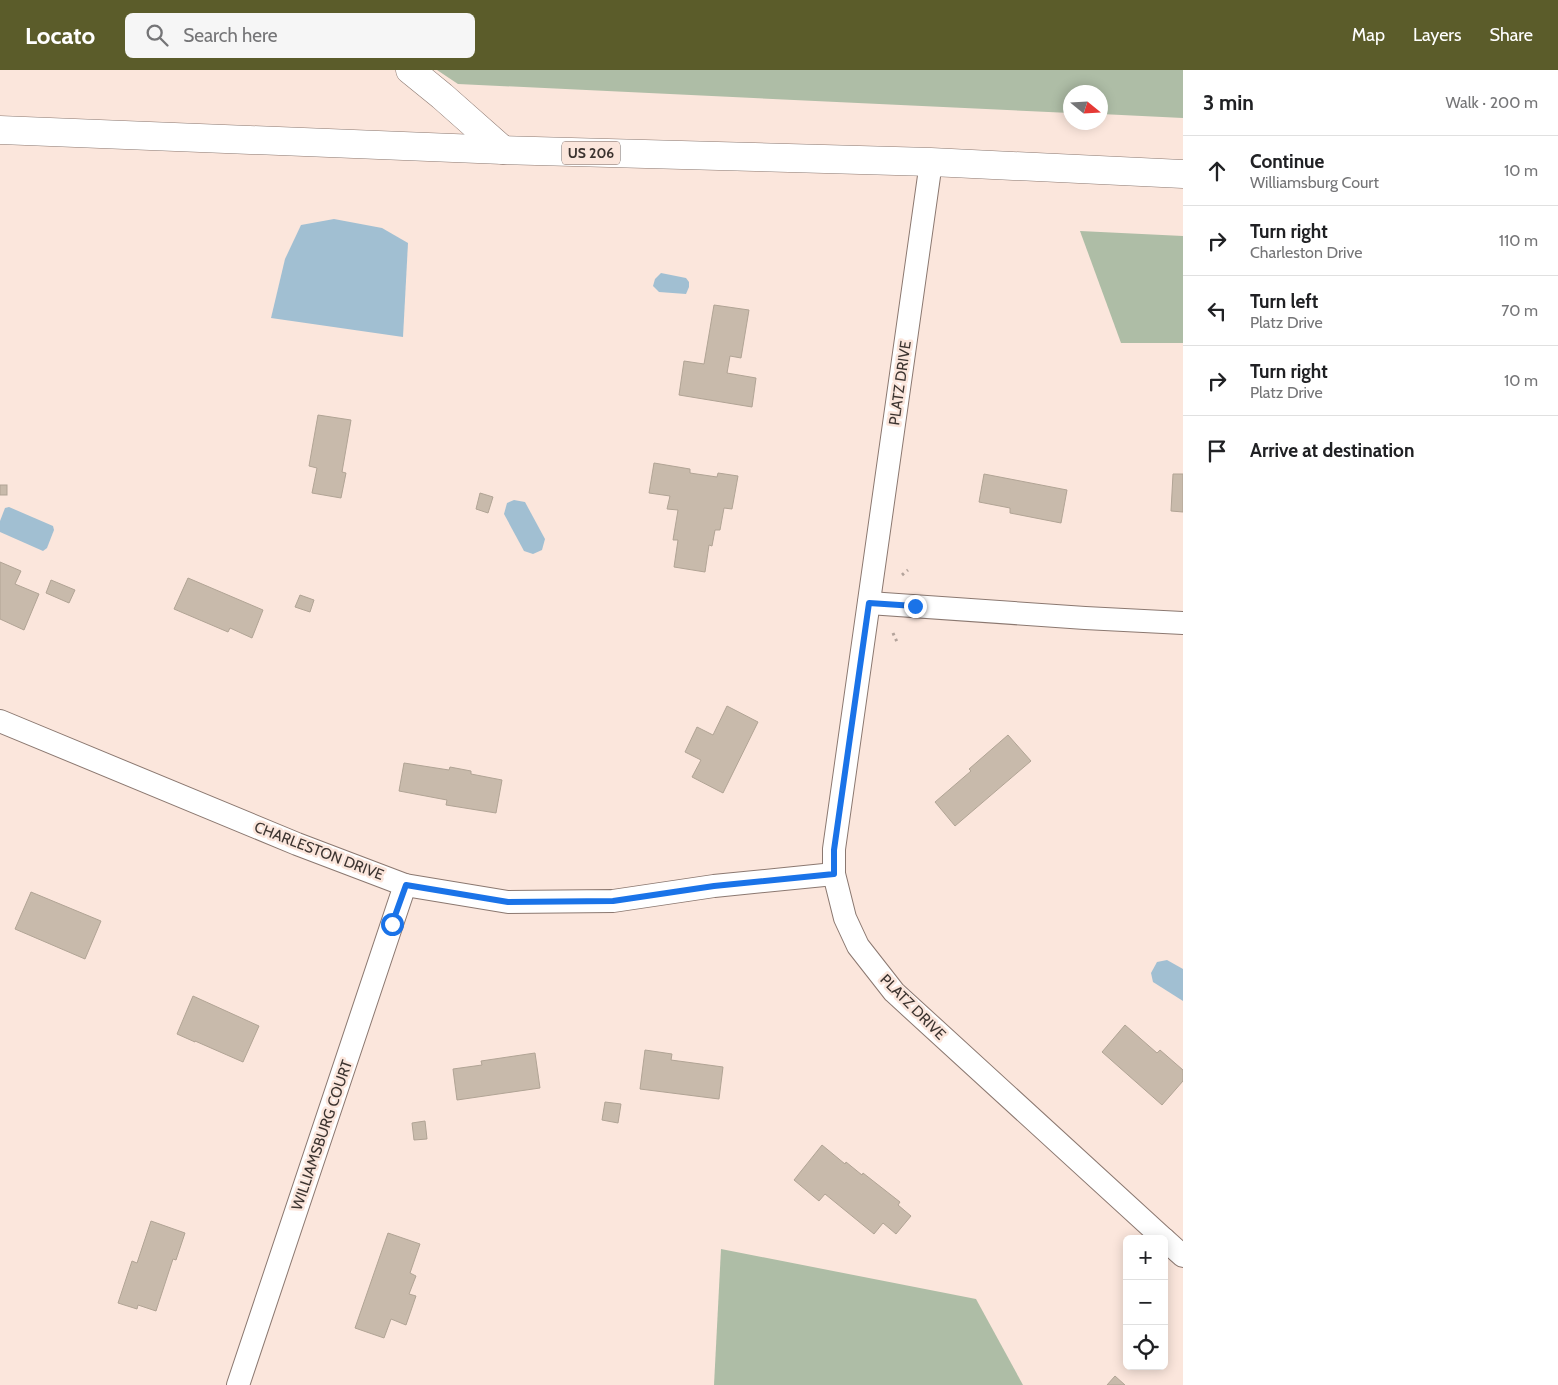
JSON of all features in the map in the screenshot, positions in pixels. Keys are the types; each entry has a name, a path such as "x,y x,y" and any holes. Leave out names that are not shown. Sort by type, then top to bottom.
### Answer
{"main road":[{"path":"410,70 502,150"},
{"name":"US 206","path":"0,130 502,150 932,162 1183,174"}],"street":[{"name":"PLATZ DRIVE","path":"932,162 834,850 834,874 845,918 858,946 894,992 1160,1235"},
{"path":"869,603 1183,623"},
{"name":"CHARLESTON DRIVE","path":"0,721 297,844 406,885 508,902 613,901 714,886 834,874"},
{"name":"WILLIAMSBURG COURT","path":"238,1385 406,885"},
{"name":"PLATZ DRIVE","path":"1168,1243 1183,1256"}],"path":[{"path":"902,575 908,570"},
{"path":"893,633 897,642"}],"green space":[{"path":"437,70 1183,70 1183,118 1108,114 1108,85 1063,85 1063,113 458,84"},
{"path":"1080,231 1183,236 1183,343 1121,343"},
{"path":"721,1249 976,1299 1023,1385 714,1385"}],"water":[{"path":"334,219 382,228 408,243 403,337 271,318 285,259 301,225"},
{"path":"661,273 686,278 689,282 689,287 686,294 659,292 653,286 655,279"},
{"path":"514,500 525,502 545,539 542,550 533,554 524,551 504,514 507,503"},
{"path":"9,507 53,526 54,530 47,548 43,551 0,532 0,521 5,508"},
{"path":"1167,960 1183,969 1183,1001 1153,982 1151,973 1157,962"}],"building":[{"path":"714,305 749,310 741,358 730,356 727,373 756,378 752,407 679,395 684,361 704,364"},
{"path":"318,415 351,420 342,472 346,473 341,498 312,493 317,468 309,466"},
{"path":"654,463 690,469 690,473 717,477 718,473 738,476 732,509 724,508 720,530 715,530 712,546 709,545 705,572 674,567 678,540 673,540 678,510 667,509 670,496 649,493"},
{"path":"984,474 1067,490 1061,523 1010,513 1010,508 979,502"},
{"path":"1173,474 1183,474 1183,512 1171,511"},
{"path":"0,485 7,485 7,495 0,495"},
{"path":"480,493 493,497 488,513 476,509"},
{"path":"0,562 21,571 15,584 39,594 24,630 0,619"},
{"path":"188,578 263,610 252,638 230,628 228,632 174,609"},
{"path":"51,580 75,590 69,603 46,593"},
{"path":"300,595 314,600 310,612 295,607"},
{"path":"727,706 758,722 723,793 692,777 701,760 685,752 697,727 713,735"},
{"path":"1008,735 1031,761 955,826 935,802 971,771 969,769"},
{"path":"404,763 449,770 450,767 471,771 471,774 502,780 496,813 446,805 447,800 399,791"},
{"path":"31,892 101,921 85,959 15,929"},
{"path":"193,996 259,1026 243,1062 177,1034"},
{"path":"1125,1025 1157,1053 1160,1050 1183,1070 1183,1081 1162,1105 1102,1052"},
{"path":"645,1050 672,1054 671,1060 723,1067 719,1099 640,1089"},
{"path":"535,1053 540,1088 457,1100 453,1069 482,1065 481,1061"},
{"path":"605,1102 621,1104 618,1123 602,1120"},
{"path":"425,1121 427,1139 414,1140 412,1123"},
{"path":"822,1145 845,1164 846,1162 862,1175 863,1173 900,1202 898,1205 911,1216 896,1234 883,1223 874,1234 825,1194 819,1201 794,1180"},
{"path":"151,1221 185,1233 176,1260 173,1259 156,1311 138,1305 137,1309 118,1303 132,1261 137,1263"},
{"path":"388,1233 420,1244 410,1273 416,1276 409,1294 416,1296 406,1325 391,1319 384,1338 355,1328"},
{"path":"1115,1376 1125,1385 1107,1385"}],"route":[{"path":"392,924 406,885 508,902 613,901 714,886 834,874 834,850 869,603 915,606"}]}
